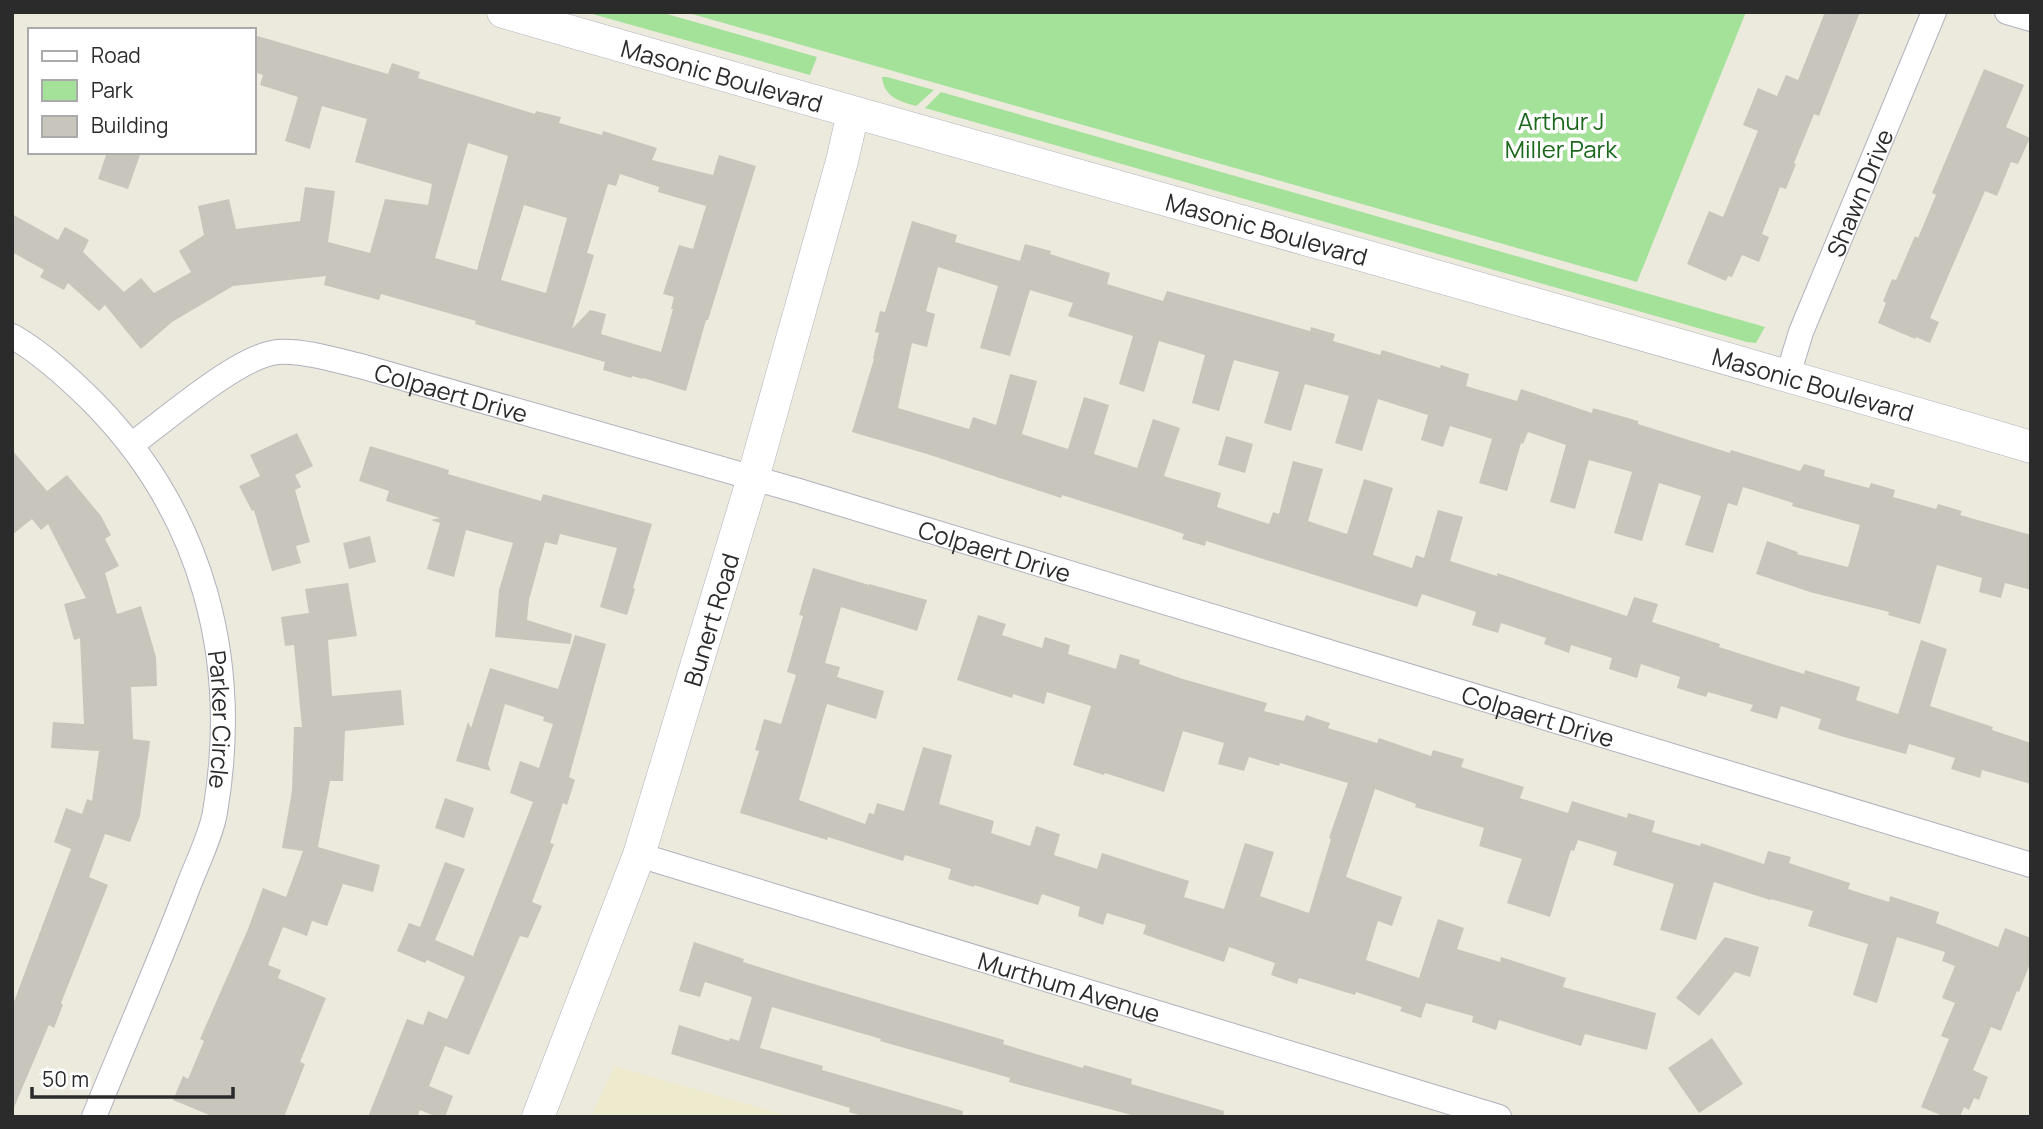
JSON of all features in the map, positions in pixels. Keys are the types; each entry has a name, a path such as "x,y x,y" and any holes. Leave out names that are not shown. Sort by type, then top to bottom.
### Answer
{"street":[{"name":"Masonic Boulevard","path":"503,12 1788,375 2031,447"},
{"name":"Shawn Drive","path":"1788,375 1801,332 1934,12"},
{"path":"2007,12 2031,19"},
{"name":"Bunert Road","path":"538,1117 639,855 753,478 853,113"},
{"path":"12,336 49,362 79,388 131,445"},
{"name":"Colpaert Drive","path":"131,445 222,377 247,362 277,352 314,356 364,367 753,478 2031,865"},
{"name":"Parker Circle","path":"94,1117 180,909 215,815 222,737 220,664 210,604 191,549 164,493 131,445"},
{"name":"Murthum Avenue","path":"639,855 1499,1117"}],"shaded area":[{"path":"614,1066 793,1117 591,1117"}],"green space":[{"path":"585,12 660,12 817,57 810,75"},
{"name":"Arthur J Miller Park","path":"685,12 1746,12 1637,282"},
{"path":"882,77 934,90 916,106 889,94"},
{"path":"941,92 1765,327 1756,343 1747,342 925,108"}],"building":[{"path":"1825,12 1860,12 1819,116 1814,114 1786,189 1780,187 1762,234 1769,237 1759,262 1742,255 1732,277 1728,276 1726,281 1687,264 1709,211 1723,217 1758,131 1743,125 1758,88 1777,96 1786,75 1798,80"},
{"path":"256,36 388,74 392,63 420,72 418,78 535,114 536,111 561,117 559,123 602,135 603,131 657,148 652,160 713,175 719,155 756,166 686,391 603,370 605,362 475,324 476,321 381,294 379,300 324,285 326,276 233,286 172,322 141,349 105,305 99,311 68,283 64,290 40,277 44,270 12,252 12,214 58,240 65,227 89,240 83,252 124,292 141,278 154,293 191,272 179,251 204,235 198,206 229,199 236,229 300,221 305,187 335,191 328,242 370,253 385,199 428,205 432,184 355,162 367,119 322,106 310,149 285,141 298,97 260,85 263,75 256,73","holes":["468,143 508,156 477,270 435,258","620,174 659,187 658,192 706,206 693,249 679,245 663,294 674,297 661,352 601,334 606,314 590,310 572,329 594,255 587,253 608,184 616,186","524,205 567,218 546,293 501,280"]},
{"path":"1984,69 2024,85 2006,127 2030,138 2018,164 2011,162 1997,196 1985,191 1930,318 1939,322 1930,343 1878,323 1892,279 1896,280 1915,236 1918,238 1936,195 1932,193"},
{"path":"106,154 140,154 128,189 98,179"},
{"path":"912,221 957,235 955,242 1020,261 1025,244 1051,251 1050,254 1110,273 1107,284 1163,301 1167,291 1310,331 1311,327 1335,334 1333,341 1380,355 1382,350 1440,368 1441,365 1469,374 1466,386 1517,401 1521,389 1592,413 1593,408 1638,421 1638,424 1730,453 1731,450 1800,471 1804,464 1825,470 1824,476 1869,488 1871,483 1895,490 1893,497 1936,509 1938,504 1962,511 1960,515 2031,535 2031,590 2005,583 2001,598 1979,592 1982,578 1937,565 1920,624 1888,615 1889,612 1810,592 1756,574 1767,541 1798,552 1797,554 1848,567 1860,525 1792,506 1793,503 1743,487 1737,506 1728,503 1713,553 1685,545 1701,496 1659,483 1642,541 1614,533 1632,472 1589,460 1575,509 1550,502 1566,445 1528,432 1523,444 1521,443 1507,491 1479,483 1492,439 1450,426 1443,447 1421,440 1428,415 1378,399 1362,451 1335,443 1349,396 1305,384 1291,431 1264,423 1279,372 1234,360 1219,411 1192,403 1205,355 1159,341 1144,392 1119,384 1133,336 1068,316 1073,303 1030,290 1010,356 980,348 998,286 938,267 926,311 935,314 927,347 912,343 898,408 969,429 973,417 996,425 1010,374 1037,381 1022,434 1068,449 1084,397 1109,405 1094,454 1137,468 1153,419 1180,428 1164,476 1221,493 1217,507 1269,524 1273,512 1279,514 1293,461 1323,469 1308,521 1347,534 1364,479 1393,488 1373,555 1412,568 1416,555 1424,558 1438,510 1463,517 1450,561 1497,576 1497,573 1627,616 1634,597 1658,604 1652,622 1804,674 1805,670 1860,687 1856,700 1898,714 1921,640 1947,649 1930,706 2031,743 2031,784 1982,770 1980,778 1951,769 1955,758 1909,744 1906,754 1818,729 1821,719 1781,706 1777,719 1750,711 1753,705 1708,692 1706,697 1677,688 1680,677 1641,664 1637,678 1609,669 1612,658 1571,645 1569,653 1544,644 1546,638 1501,623 1498,633 1472,625 1476,612 1422,594 1417,607 1206,541 1205,546 1182,539 1184,534 1160,526 1062,495 1061,498 852,432 874,359 879,333 875,332 880,311 885,312"},
{"path":"297,433 313,466 295,475 301,487 295,490 310,542 296,546 301,563 272,571 254,510 252,511 239,486 260,476 250,455"},
{"path":"1226,436 1253,444 1245,473 1218,465"},
{"path":"370,446 449,470 448,474 541,501 543,494 652,524 627,615 600,607 617,548 560,534 557,545 545,542 529,600 527,620 572,634 570,644 495,637 499,590 513,543 466,530 454,577 427,569 440,523 431,520 440,518 386,501 389,491 359,481"},
{"path":"12,450 47,491 67,475 101,516 111,535 105,539 119,566 105,573 117,614 141,606 156,657 157,686 131,687 133,739 150,741 140,816 130,842 105,834 89,877 108,885 61,1003 63,1005 54,1028 49,1025 12,1112 12,1007 71,849 54,842 66,808 82,814 87,799 92,801 99,751 51,748 53,722 84,724 80,638 74,640 64,604 86,598 48,524 41,530 32,519 12,535"},
{"path":"370,536 376,562 349,569 343,543"},
{"path":"813,568 927,600 917,631 841,607 825,663 840,667 837,677 884,691 876,719 827,704 799,800 865,824 869,813 874,814 877,803 904,811 923,747 952,755 939,804 994,821 991,833 1030,846 1036,826 1060,834 1054,855 1097,869 1102,853 1189,881 1184,897 1224,909 1245,843 1274,852 1260,896 1309,913 1331,839 1329,838 1348,783 1249,757 1244,771 1218,764 1224,743 1183,731 1164,792 1073,765 1091,706 1047,692 1044,704 1013,694 1012,698 957,680 978,615 1006,624 1002,635 1042,648 1045,637 1070,645 1068,654 1116,669 1120,654 1140,660 1139,664 1183,679 1267,703 1264,711 1304,721 1306,715 1330,723 1328,728 1377,743 1379,738 1431,756 1433,750 1464,759 1461,767 1524,787 1520,798 1568,813 1572,801 1627,818 1628,813 1655,821 1652,832 1700,846 1701,843 1764,864 1768,851 1791,857 1789,863 1850,883 1848,889 1889,902 1890,896 1939,912 1936,923 1998,947 2005,928 2031,938 2031,961 2019,992 2017,991 2001,1031 1991,1027 1973,1070 1988,1077 1979,1100 1974,1098 1969,1110 1964,1107 1960,1117 1945,1117 1921,1107 1949,1039 1941,1036 1955,1003 1942,998 1955,966 1942,961 1945,952 1897,937 1877,1003 1853,995 1868,944 1808,926 1813,911 1714,882 1696,940 1660,930 1674,884 1613,865 1617,852 1578,840 1574,851 1571,850 1550,917 1507,903 1522,859 1479,846 1484,828 1415,807 1416,804 1375,789 1346,877 1402,897 1392,926 1378,921 1366,960 1419,978 1438,919 1464,928 1457,949 1500,962 1501,957 1566,978 1563,987 1656,1013 1647,1050 1585,1034 1581,1046 1499,1020 1496,1030 1472,1022 1473,1016 1426,1003 1421,1018 1400,1011 1402,1007 1356,992 1355,995 1299,978 1297,984 1271,975 1275,963 1229,947 1224,962 1143,934 1146,925 1107,913 1103,925 1078,916 1080,907 1042,894 1038,905 948,879 951,869 905,855 903,861 740,813 759,751 755,750 764,719 781,724 796,675 787,672 803,616 799,615"},
{"path":"348,583 357,636 328,640 332,696 401,690 404,725 345,731 343,781 330,781 318,847 380,865 373,892 343,884 327,926 312,921 307,936 283,927 268,965 281,970 278,978 326,998 300,1062 305,1064 284,1117 214,1117 173,1100 183,1076 188,1079 204,1041 200,1039 263,888 286,897 303,851 282,848 292,791 294,727 302,727 294,645 285,646 281,617 309,613 305,589"},
{"path":"575,635 606,644 569,777 575,780 567,805 563,803 550,843 554,844 532,902 542,906 528,938 520,936 469,1055 445,1046 429,1086 453,1096 445,1117 437,1117 420,1110 417,1117 368,1117 407,1019 423,1025 428,1011 447,1019 465,977 427,960 425,963 397,951 409,923 420,927 445,862 465,869 435,940 473,956 533,802 510,793 520,761 539,768 553,724 543,721 544,717 505,704 488,764 491,771 456,761 468,722 471,728 490,668 558,689"},
{"path":"445,798 474,808 464,838 435,828"},
{"path":"1725,937 1759,947 1750,977 1735,972 1699,1016 1676,998"},
{"path":"694,942 744,959 743,962 1004,1040 1003,1044 1083,1068 1084,1065 1132,1079 1131,1084 1224,1111 1223,1117 1139,1117 1009,1082 1010,1078 772,1007 760,1048 823,1066 822,1070 963,1111 962,1117 865,1117 849,1112 850,1108 671,1054 679,1025 729,1041 730,1038 739,1041 752,997 705,982 700,997 679,991"},
{"path":"1712,1038 1743,1084 1699,1113 1668,1068"}]}
